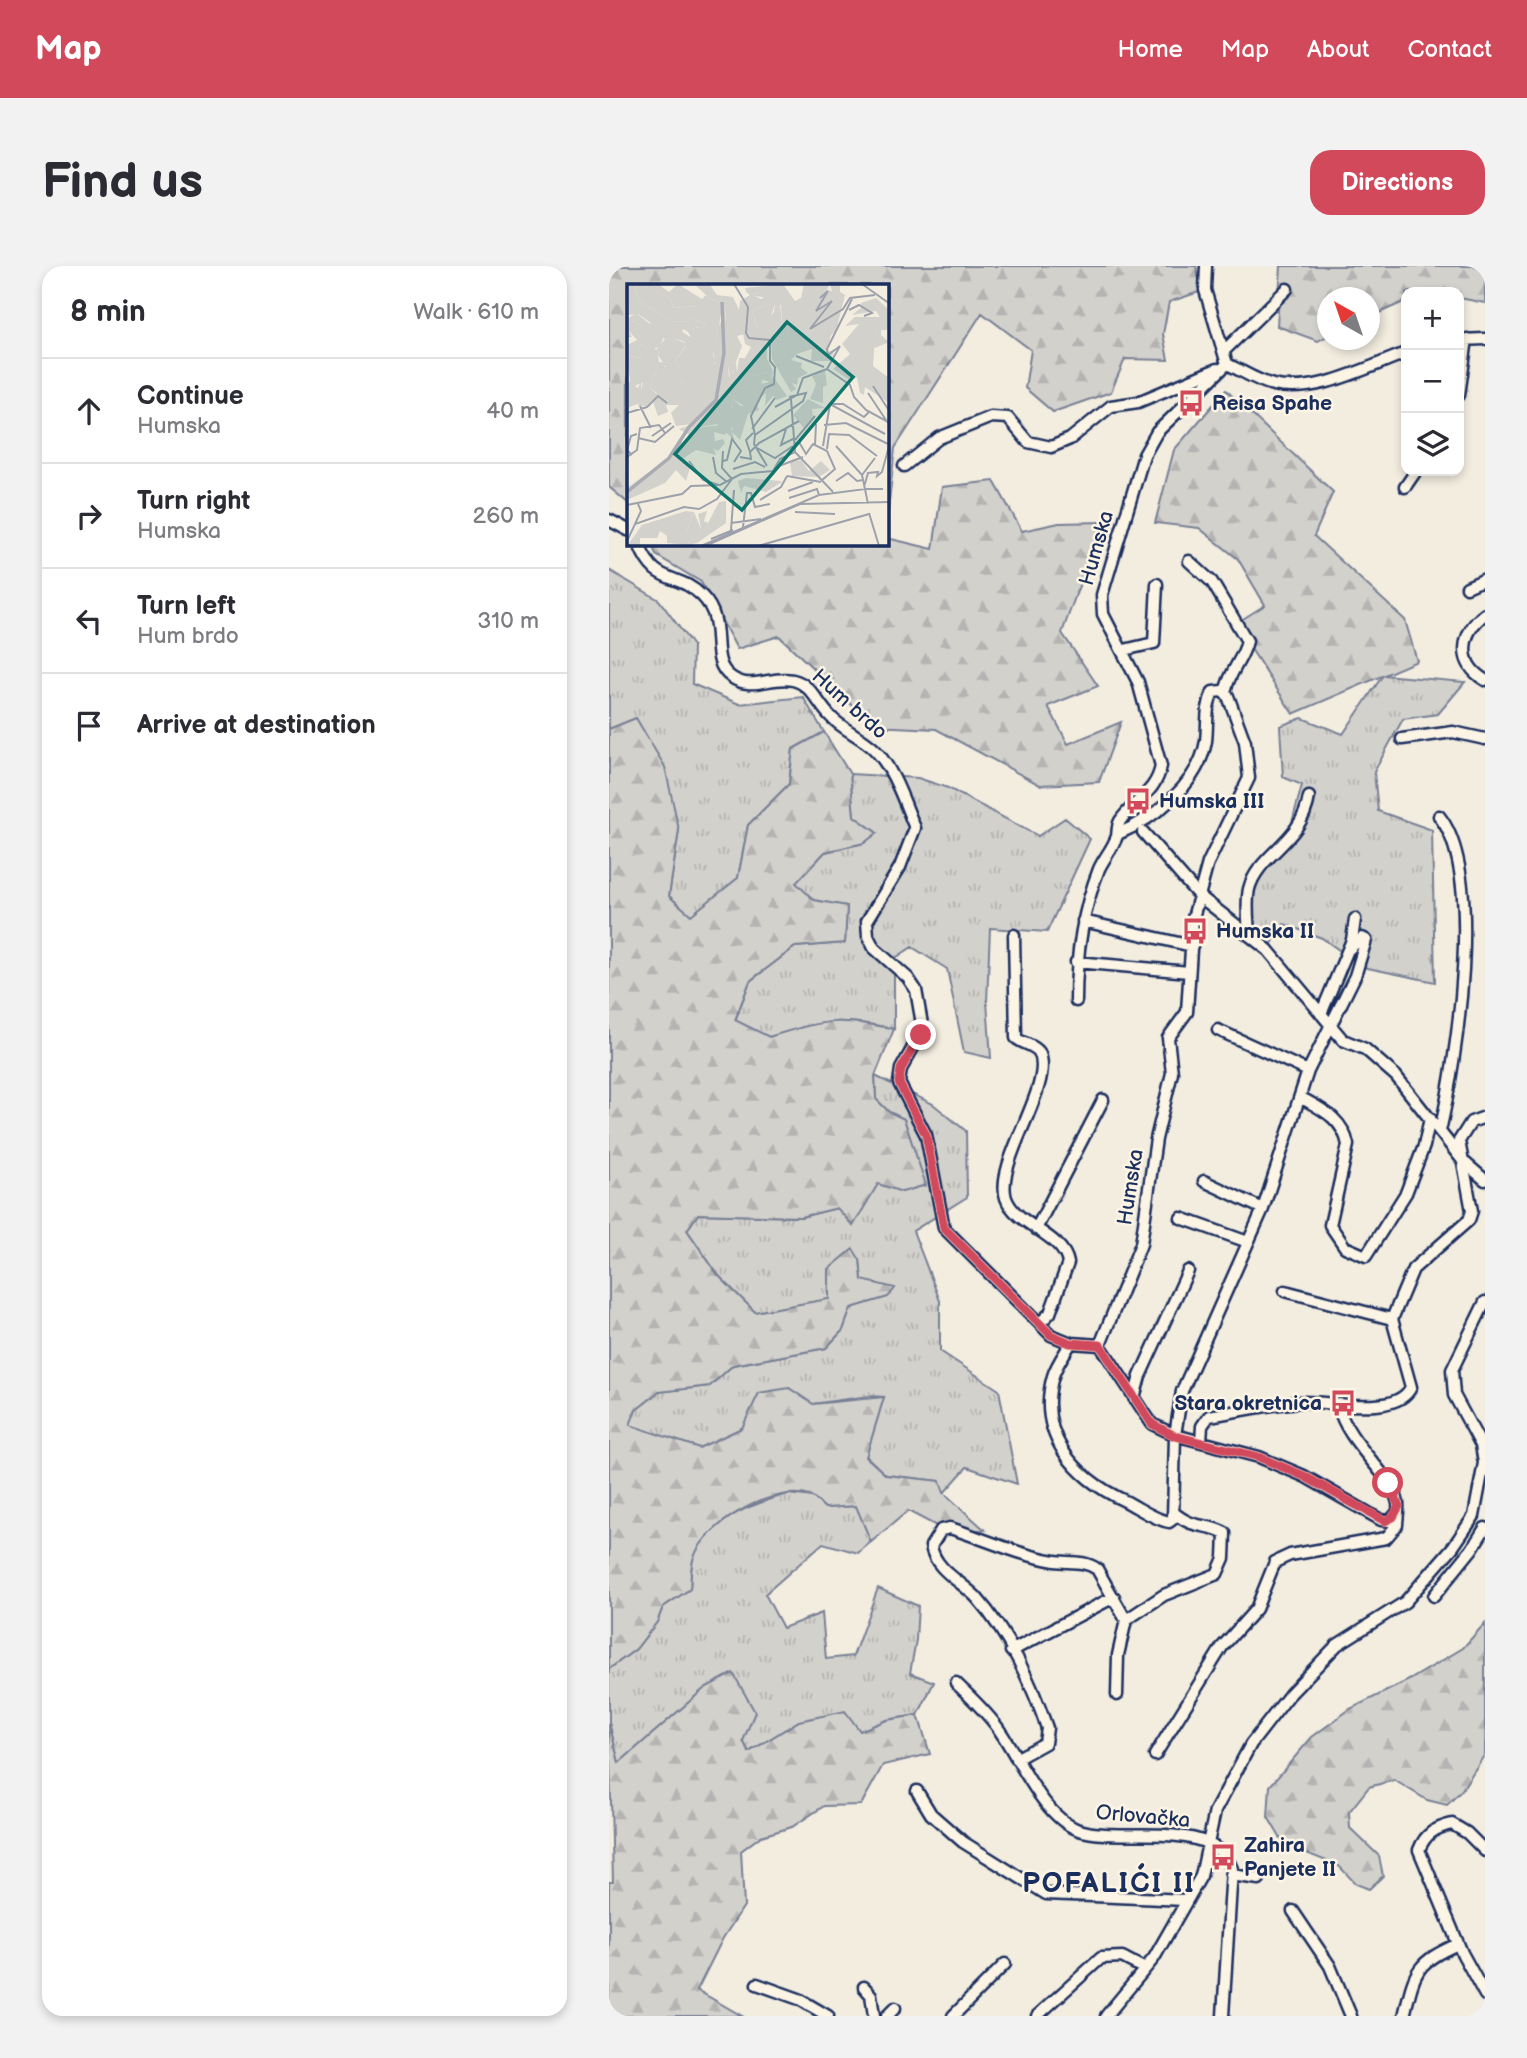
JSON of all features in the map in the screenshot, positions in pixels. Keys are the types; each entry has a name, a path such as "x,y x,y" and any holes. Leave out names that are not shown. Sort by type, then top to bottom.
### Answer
{"street":[{"path":"1206,266 1205,290 1225,350 1226,365"},
{"path":"1225,350 1287,289"},
{"path":"1464,340 1485,339"},
{"path":"904,466 939,438 992,417 1008,418 1027,442 1051,447 1070,439 1111,406 1138,402 1226,365 1276,386 1295,385 1328,381 1401,354"},
{"name":"Humska","path":"1076,1001 1076,962 1083,921 1100,869 1118,834 1120,821 1159,779 1161,766 1138,682 1101,605 1144,455 1157,432 1226,365"},
{"path":"1405,486 1412,476"},
{"path":"609,520 627,529"},
{"name":"Hum brdo","path":"640,546 645,560 655,572 695,589 710,604 717,618 719,660 731,677 743,683 762,684 786,679 799,682 810,690 831,718 875,750 887,768 915,828 900,867 867,920 868,936 874,948 916,990 922,1024 921,1035 901,1069 899,1083 926,1135 944,1228 1051,1335 1070,1343 1100,1345"},
{"path":"1118,834 1138,825 1195,773 1206,740 1208,701 1217,690 1225,693 1227,681 1244,654 1247,641 1212,582 1189,561"},
{"path":"1467,587 1485,579"},
{"path":"1124,650 1156,640 1157,584"},
{"path":"1485,614 1468,632 1463,650 1473,670 1485,680"},
{"name":"Humska","path":"1100,1345 1141,1244 1156,1139 1172,1073 1168,1038 1187,1012 1198,895 1208,863 1249,778 1245,742 1225,693"},
{"path":"1402,739 1453,732 1485,739"},
{"path":"1249,933 1250,887 1258,872 1297,829 1306,813 1309,797"},
{"path":"1439,816 1451,828 1464,862 1468,991 1440,1131"},
{"path":"1143,832 1198,895 1249,933 1278,961 1343,1040 1380,1061 1463,1161 1485,1180"},
{"path":"1321,1014 1348,950 1355,919"},
{"path":"1083,921 1192,946"},
{"path":"1014,935 1016,1038 1033,1047 1041,1059 1040,1079 1007,1172 1005,1194 1014,1210 1067,1255 1068,1263 1050,1313 1040,1323"},
{"path":"1070,1343 1054,1374 1047,1404 1058,1447 1080,1475 1106,1493 1162,1521 1173,1519 1175,1436 1182,1391 1263,1209 1308,1071 1355,976 1366,940 1362,938 1348,950"},
{"path":"1076,962 1189,972"},
{"path":"1218,1030 1308,1071"},
{"path":"1300,1097 1331,1115 1346,1135 1347,1145 1330,1225 1345,1247 1366,1256 1406,1193 1425,1146 1430,1118"},
{"path":"1036,1229 1103,1100"},
{"path":"1201,1441 1202,1426 1209,1416 1302,1401 1338,1405 1400,1401 1408,1395 1411,1387 1392,1319 1413,1269 1469,1220 1472,1212 1459,1141 1463,1130 1471,1122 1485,1117"},
{"path":"1204,1181 1263,1209"},
{"path":"1181,1218 1248,1242"},
{"path":"1134,1398 1146,1363 1188,1271"},
{"path":"1285,1291 1392,1319"},
{"path":"1223,2016 1231,1875 1227,1859 1208,1842 1209,1827 1224,1792 1251,1744 1290,1694 1337,1645 1405,1602 1453,1547 1473,1516 1484,1463 1481,1445 1454,1395 1452,1370 1459,1350 1485,1302"},
{"path":"1100,1345 1152,1424 1175,1436 1259,1457 1304,1476 1381,1520 1389,1521 1397,1513"},
{"path":"1155,1755 1222,1647 1256,1609 1275,1562 1290,1555 1386,1538 1397,1525 1399,1506 1388,1483 1352,1439 1338,1405"},
{"path":"1472,1427 1485,1430"},
{"path":"1126,1620 1164,1595 1217,1573 1224,1558 1225,1533 1217,1528 1195,1527 1174,1512"},
{"path":"1434,1596 1472,1549 1485,1525 1473,1516"},
{"path":"1016,1759 1045,1743 1047,1728 1011,1651 977,1599 933,1556 931,1546 941,1530 950,1528 1001,1548 1053,1560 1089,1564 1097,1569 1126,1620 1118,1655 1117,1695"},
{"path":"1011,1651 1114,1597"},
{"name":"Orlovačka","path":"957,1683 999,1730 1016,1759 1055,1813 1074,1828 1097,1833 1208,1842 1205,1865 1186,1900 1145,1969 1107,2016"},
{"path":"917,1791 931,1814 963,1842 1034,1889 1057,1896 1186,1900"},
{"path":"1485,1851 1467,1833 1452,1824 1438,1828 1424,1837 1419,1850 1458,1944 1485,1995"},
{"path":"1231,1875 1259,1880"},
{"path":"1293,1911 1330,1966 1351,2016"},
{"path":"1404,2016 1417,1970 1423,1962 1458,1944"},
{"path":"1037,2016 1101,1958 1122,1957 1145,1969"},
{"path":"953,2016 1005,1964"},
{"path":"757,1984 799,1999 828,2016"},
{"path":"864,1987 871,1995 874,2016"}],"green space":[{"path":"609,266 1196,266 1202,291 1169,302 1163,334 1168,360 1125,359 1111,392 1053,412 1025,388 1031,350 982,313 895,448 889,502 889,284 627,284 627,502 609,487"},
{"path":"1281,266 1485,266 1485,303 1464,299 1464,287 1401,287 1401,303 1380,313 1380,287 1317,287 1317,341 1277,326"},
{"path":"1226,390 1333,492 1314,536 1405,620 1417,661 1293,714 1235,624 1265,605 1238,559 1199,528 1155,523 1174,450"},
{"path":"994,481 1022,531 1059,523 1102,522 1062,633 1098,686 1048,706 1068,744 1121,722 1099,782 1040,785 936,729 874,726 779,636 737,649 701,582 656,555 653,546 889,546 889,538 933,549 942,487"},
{"path":"609,570 659,600 693,646 692,684 739,704 803,697 824,732 793,749 789,784 748,825 738,878 691,916 669,896 679,830 636,718 609,729"},
{"path":"1383,675 1465,682 1438,714 1403,719 1374,772 1378,811 1432,830 1435,982 1363,967 1322,938 1284,924 1268,950 1259,942 1248,918 1258,872 1287,841 1302,785 1283,777 1280,726 1302,718 1343,734"},
{"path":"636,718 665,767 679,830 669,896 691,915 738,878 748,825 789,784 793,749 824,732 850,774 854,816 877,833 864,843 825,852 796,883 814,900 847,906 845,943 795,947 750,981 735,1020 769,1037 831,1022 894,1029 875,1076 876,1099 889,1112 904,1119 926,1185 902,1192 878,1184 853,1226 837,1208 801,1217 698,1214 687,1230 718,1275 755,1312 829,1299 829,1269 853,1249 860,1260 862,1280 895,1288 888,1297 851,1308 843,1330 826,1348 733,1365 710,1386 659,1392 636,1410 630,1425 699,1448 742,1428 759,1393 789,1388 813,1404 884,1397 866,1457 886,1475 940,1481 944,1493 985,1530 944,1530 908,1511 871,1542 856,1506 825,1508 814,1498 797,1494 763,1500 728,1519 701,1544 691,1568 690,1589 663,1607 657,1622 636,1649 609,1669 609,729"},
{"path":"850,774 918,778 948,788 1038,836 1065,818 1090,839 1047,932 990,928 987,1002 991,1058 964,1052 947,969 912,947 894,959 894,1029 831,1022 769,1037 735,1021 750,981 795,947 845,943 847,906 814,901 795,883 825,852 864,843 876,832 854,816"},
{"path":"875,1076 933,1104 966,1131 967,1197 913,1231 940,1301 940,1351 999,1390 1017,1484 967,1467 944,1493 939,1481 886,1475 866,1456 884,1397 869,1396 812,1404 789,1388 742,1428 699,1448 629,1425 636,1410 659,1392 709,1386 733,1365 826,1348 843,1330 851,1308 888,1297 894,1289 862,1281 860,1260 830,1299 755,1312 718,1275 687,1230 698,1214 801,1217 837,1208 878,1183 902,1192 925,1185 904,1119 889,1112 876,1099"},
{"path":"788,1494 813,1497 825,1508 857,1506 871,1542 858,1553 823,1543 765,1594 783,1628 822,1613 826,1659 853,1656 878,1588 918,1606 910,1673 934,1682 918,1715 887,1720 860,1731 799,1721 749,1752 743,1741 732,1674 705,1688 619,1763 609,1723 609,1669 636,1649 657,1622 663,1607 690,1589 693,1560 710,1532 734,1514"},
{"path":"1485,1623 1485,1754 1461,1791 1447,1805 1427,1800 1394,1780 1369,1787 1349,1812 1350,1828 1379,1856 1383,1876 1369,1889 1356,1884 1339,1866 1284,1844 1268,1817 1270,1786 1312,1737 1350,1709 1411,1679 1463,1648"},
{"path":"733,1673 755,1712 743,1741 749,1752 799,1721 845,1711 860,1731 887,1720 918,1715 930,1754 883,1765 861,1805 824,1806 792,1827 761,1836 741,1851 744,1906 723,1938 697,1990 742,2016 609,2016 609,1882 613,1882 609,1723 619,1763 705,1688"}],"place":[{"name":"Reisa Spahe","path":"1191,403"},
{"name":"Humska III","path":"1138,801"},
{"name":"Humska II","path":"1195,931"},
{"name":"Stara okretnica","path":"1343,1403"},
{"name":"Zahira Panjete II","path":"1223,1857"}],"district":[{"name":"POFALIĆI II","path":"1109,1882"}],"route":[{"path":"921,1035 901,1069 899,1083 926,1135 944,1228 970,1251 1051,1335 1070,1343 1100,1345 1152,1424 1175,1436 1259,1457 1304,1476 1385,1521 1389,1521 1397,1513 1399,1506 1388,1483"}]}
